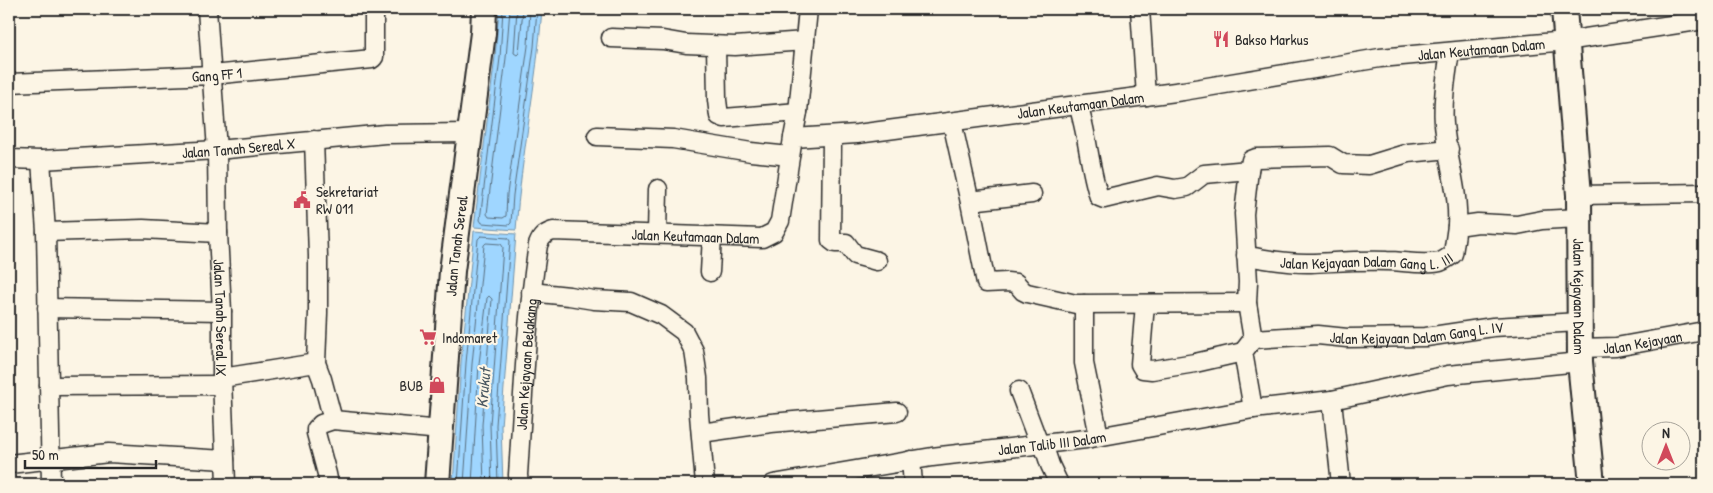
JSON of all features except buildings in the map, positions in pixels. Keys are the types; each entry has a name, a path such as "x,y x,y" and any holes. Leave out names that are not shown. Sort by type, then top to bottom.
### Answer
{"street":[{"name":"Jalan Tanah Sereal IX","path":"207,9 217,150 226,484"},
{"name":"Gang FF 1","path":"9,83 212,75 372,59 374,57 374,9"},
{"name":"Jalan Tanah Sereal","path":"438,484 452,271 483,33 484,9"},
{"path":"793,138 798,112 808,9"},
{"path":"1140,9 1146,96"},
{"name":"Jalan Kejayaan Dalam","path":"1332,400 1448,375 1580,355 1579,195 1564,9"},
{"name":"Jalan Keutamaan Dalam","path":"538,246 540,238 553,231 762,238 774,232 780,222 793,138 832,137 952,122 1146,96 1380,58 1566,41 1704,20"},
{"path":"611,38 663,40 716,46 805,41"},
{"path":"716,46 719,116 724,118 798,112"},
{"path":"1450,52 1444,96 1444,128 1458,213 1457,226"},
{"path":"1078,105 1086,128 1090,164 1101,199 1109,199 1160,186 1184,188 1204,174 1250,170"},
{"path":"952,122 986,283 1014,283 1027,293 1084,304 1247,303"},
{"name":"Jalan Tanah Sereal X","path":"9,159 41,160 217,150 385,134 469,133"},
{"path":"597,136 673,139 729,149 790,156"},
{"path":"832,137 831,240 836,243 846,243 855,255 877,261"},
{"path":"314,140 318,256 316,363 333,420"},
{"path":"1253,410 1248,346 1248,282 1244,214 1251,160 1256,158 1330,156 1343,164 1369,165 1408,153 1449,150"},
{"path":"41,160 46,232 51,484"},
{"path":"657,234 658,189"},
{"path":"1579,195 1704,193"},
{"path":"970,201 1032,194"},
{"name":"Jalan Kejayaan Dalam Gang L. III","path":"1246,256 1285,262 1310,263 1360,260 1390,260 1413,264 1439,262 1446,260 1453,254 1457,226 1478,223 1517,225 1542,220 1580,218"},
{"path":"46,232 143,229 218,233"},
{"path":"710,272 712,236"},
{"name":"Jalan Kejayaan Belakang","path":"519,484 524,376 531,292 538,246"},
{"path":"531,292 594,300 631,302 661,315 684,332 694,351 698,378 700,433 705,484"},
{"path":"1084,304 1084,363 1099,436"},
{"name":"Jalan Kejayaan Dalam Gang L. IV","path":"1145,304 1140,364 1143,369 1152,370 1195,363 1248,346 1318,335 1347,338 1426,337 1493,327 1579,322"},
{"path":"47,308 222,311"},
{"name":"Jalan Kejayaan","path":"1580,355 1704,331"},
{"path":"1580,355 1592,484"},
{"path":"49,386 222,382 316,363"},
{"path":"1019,391 1059,484"},
{"path":"1332,400 1341,484"},
{"name":"Jalan Talib III Dalam","path":"773,484 817,481 911,460 1099,436 1253,410 1332,400"},
{"path":"700,433 771,423 897,412"},
{"path":"329,484 316,429 321,424 333,420 441,430"},
{"path":"9,464 108,453 226,460"},
{"path":"911,460 913,484"}],"water":[{"path":"499,9 542,9 516,230 474,227"},
{"name":"Krukut","path":"474,231 516,234 501,426 503,484 453,484 461,363"}],"place":[{"name":"Bakso Markus","path":"1221,39"},
{"name":"Sekretariat RW 011","path":"302,200"},
{"name":"Indomaret","path":"428,337"},
{"name":"BUB","path":"437,385"}]}
